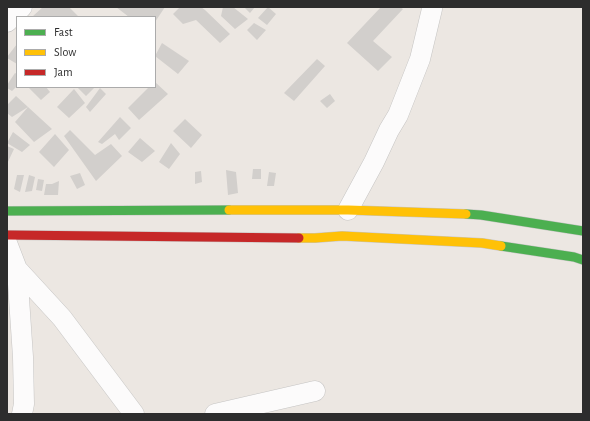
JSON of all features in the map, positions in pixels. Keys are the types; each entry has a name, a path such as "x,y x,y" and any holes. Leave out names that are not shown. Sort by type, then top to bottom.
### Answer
{"street":[{"path":"7,22 22,7"},
{"path":"348,210 398,115 420,59 432,7"},
{"path":"7,211 348,210 482,218 583,232"},
{"path":"7,235 307,238 342,236 482,239 583,260"},
{"path":"7,242 17,270 23,357 24,404 22,414"},
{"path":"17,270 62,318 134,414"},
{"path":"215,414 315,390"}],"building":[{"path":"43,7 69,7 78,16 33,16"},
{"path":"116,7 165,7 156,20 156,16 128,16"},
{"path":"180,7 201,7 230,34 220,43 196,20 183,24 173,14"},
{"path":"223,7 233,7 248,19 235,29 221,16"},
{"path":"244,7 255,7 250,13"},
{"path":"268,7 276,14 267,25 258,18"},
{"path":"381,7 400,7 403,9 373,41 392,57 378,71 347,43"},
{"path":"254,23 266,30 257,40 247,30"},
{"path":"162,43 189,61 178,74 156,57"},
{"path":"16,45 16,63 7,57"},
{"path":"317,59 325,66 294,101 284,93"},
{"path":"16,74 16,87 12,91 7,88 7,85"},
{"path":"156,83 168,94 139,120 128,108 148,88 156,88"},
{"path":"29,88 47,88 50,92 41,100"},
{"path":"78,88 94,88 86,96"},
{"path":"100,88 106,94 90,112 86,107"},
{"path":"74,89 85,103 69,118 57,107"},
{"path":"330,94 335,101 327,108 320,101"},
{"path":"16,96 28,107 12,117 7,113 7,105"},
{"path":"28,107 52,129 34,142 15,122"},
{"path":"120,117 131,128 119,140 115,134 102,144 98,142"},
{"path":"185,119 202,135 191,148 173,131"},
{"path":"70,130 95,155 111,144 122,156 96,181 64,136"},
{"path":"13,132 30,145 22,152 7,143"},
{"path":"55,134 69,150 54,167 39,152"},
{"path":"140,138 155,151 142,162 128,152"},
{"path":"171,143 180,154 169,169 159,162"},
{"path":"7,146 14,149 7,164"},
{"path":"253,169 261,169 261,179 252,179"},
{"path":"226,170 236,172 238,193 228,195"},
{"path":"201,171 202,182 195,184 195,172"},
{"path":"269,172 276,173 274,186 267,186"},
{"path":"80,173 85,185 77,189 70,176"},
{"path":"17,175 24,175 20,192 14,189"},
{"path":"29,175 35,177 32,191 25,192"},
{"path":"38,179 44,180 42,191 36,190"},
{"path":"59,181 58,195 44,195 46,184 52,184"}],"traffic: fast":[{"path":"7,211 229,210"},
{"path":"466,214 583,231"},
{"path":"501,246 574,257 583,260"}],"traffic: slow":[{"path":"229,210 348,210 466,214"},
{"path":"299,238 342,236 482,243 501,246"}],"traffic: jam":[{"path":"7,235 299,238"}]}
